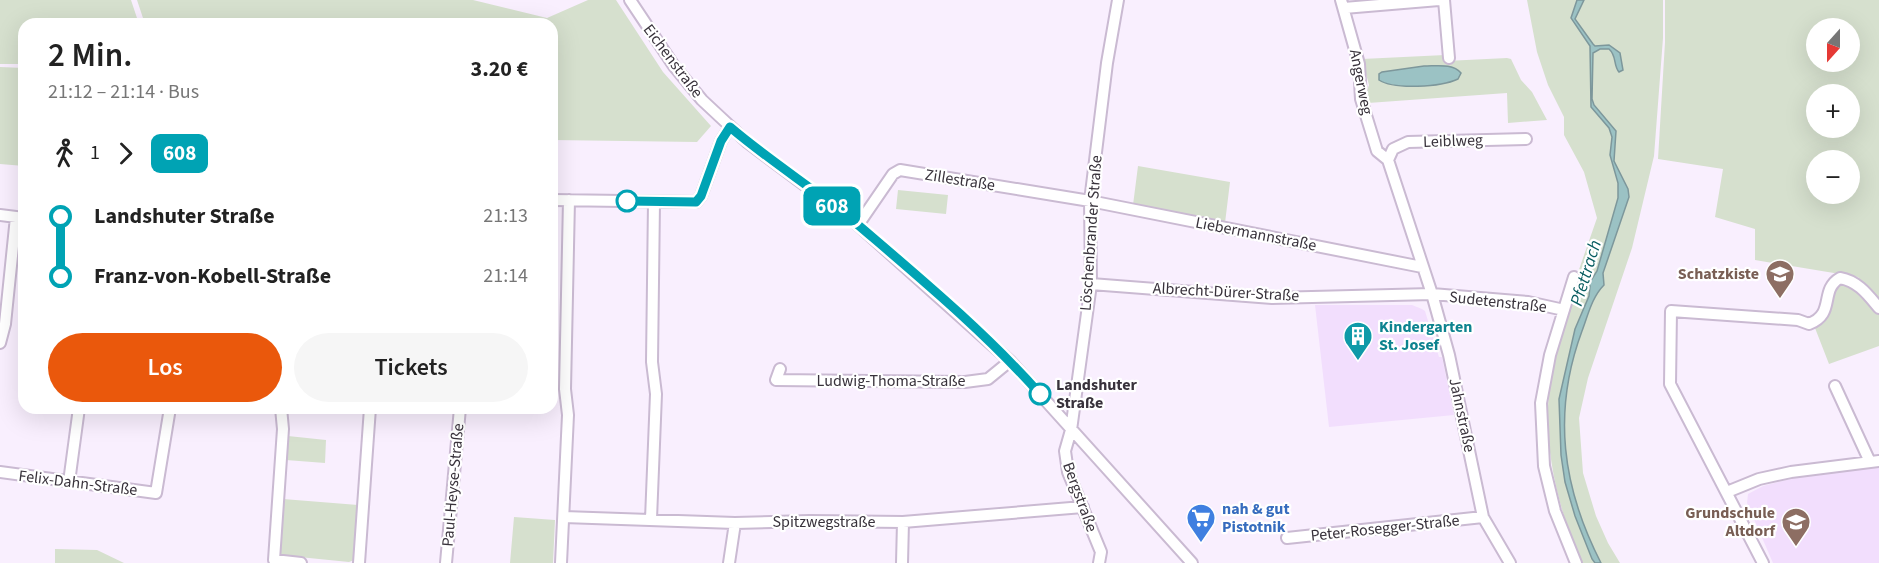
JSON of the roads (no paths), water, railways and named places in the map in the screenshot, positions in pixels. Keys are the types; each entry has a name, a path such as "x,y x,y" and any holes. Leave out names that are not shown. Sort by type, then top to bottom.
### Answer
{"street":[{"name":"Eichenstraße","path":"630,0 686,82 730,127 858,225"},
{"name":"Löschenbrander Straße","path":"1071,430 1091,284 1090,201 1107,63 1118,0"},
{"path":"1342,4 1439,0"},
{"path":"1444,0 1449,58"},
{"name":"Angerweg","path":"1342,4 1359,64 1361,99 1377,151 1388,160"},
{"path":"558,200 692,203 699,199 721,141 730,127"},
{"name":"Leiblweg","path":"1388,160 1393,149 1408,142 1526,139"},
{"name":"Jahnstraße","path":"1388,160 1432,294 1459,397 1483,517 1510,563"},
{"name":"Zillestraße","path":"858,225 893,174 900,170 1090,201"},
{"path":"561,563 568,415 565,389 568,200"},
{"name":"Liebermannstraße","path":"1090,201 1422,267"},
{"path":"651,519 656,394 651,362 654,202"},
{"path":"0,215 18,218"},
{"path":"858,225 1010,361 1192,563"},
{"path":"0,343 5,324 18,232"},
{"name":"Sudetenstraße","path":"1574,277 1550,355 1541,403 1544,466 1555,511 1576,563"},
{"path":"1763,563 1670,384 1671,311 1798,320 1809,324 1819,319 1825,311 1829,289 1833,282 1840,278 1853,282 1863,289 1879,308"},
{"name":"Albrecht-Dürer-Straße","path":"1091,284 1272,298 1432,294"},
{"name":"Sudetenstraße","path":"1432,294 1528,302 1564,310"},
{"name":"Ludwig-Thoma-Straße","path":"780,369 776,380 965,382 988,379 1010,361"},
{"path":"1727,492 1759,479 1791,472 1874,461 1835,386"},
{"path":"69,482 78,414"},
{"name":"Felix-Dahn-Straße","path":"0,472 156,493 169,414"},
{"path":"282,414 283,429 273,560 301,563"},
{"path":"359,563 370,414"},
{"name":"Paul-Heyse-Straße","path":"446,563 459,414"},
{"name":"Bergstraße","path":"1071,430 1065,451 1068,472 1101,552 1099,563"},
{"name":"Spitzwegstraße","path":"564,517 735,522 903,522 1083,507"},
{"name":"Peter-Rosegger-Straße","path":"1287,538 1483,517"},
{"path":"729,563 735,522"},
{"path":"902,563 903,522"}],"place":[{"name":"Schatzkiste","path":"1780,300"},
{"name":"Kindergarten St. Josef","path":"1358,362"},
{"name":"Landshuter Straße","path":"1040,394"},
{"name":"nah & gut Pistotnik","path":"1201,544"},
{"name":"Grundschule Altdorf","path":"1796,548"}],"water label":[{"name":"Pfettrach","path":"1586,273"}]}
